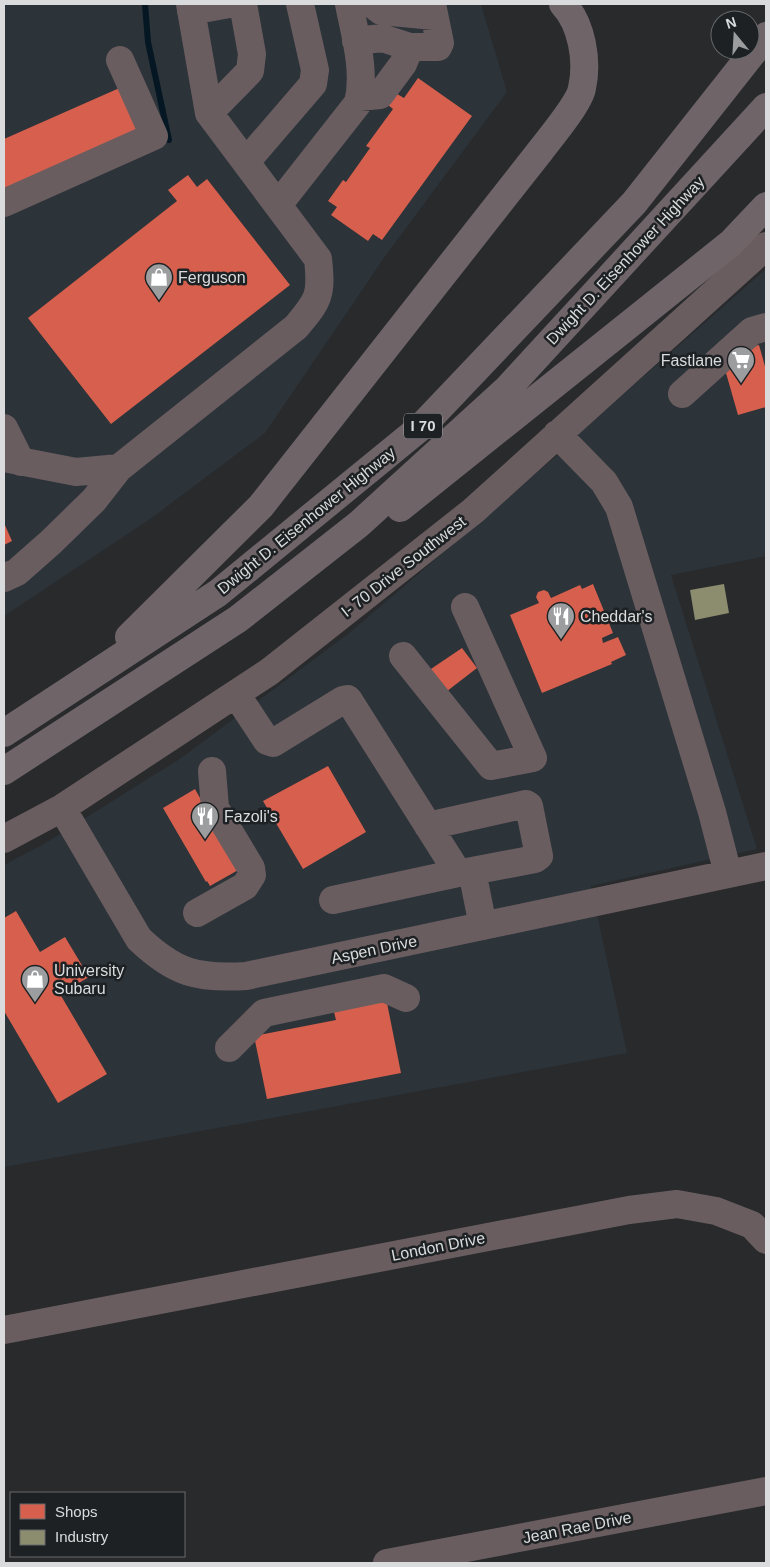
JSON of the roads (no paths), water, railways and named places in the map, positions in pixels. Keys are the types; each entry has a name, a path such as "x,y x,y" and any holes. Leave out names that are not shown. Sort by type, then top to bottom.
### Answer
{"highway":[{"path":"87,679 260,506 552,135 582,90 580,32 571,12 563,4"},
{"name":"Dwight D. Eisenhower Highway","path":"4,733 218,593 421,427 634,203 766,36"},
{"name":"Dwight D. Eisenhower Highway","path":"4,771 238,619 359,524 508,388 766,107"},
{"path":"359,524 404,507 731,243 766,206"}],"street":[{"path":"4,578 17,572 51,542 94,500 119,468 296,327 315,305 321,286 318,259 209,113 190,7 229,4"},
{"path":"209,113 250,71 252,54 242,4"},
{"path":"246,162 313,84 315,70 300,4"},
{"path":"278,205 358,103 361,91 356,41 349,4"},
{"path":"356,41 389,39 410,47 438,47 440,43 433,10 380,11 372,4"},
{"path":"360,97 380,95 403,64 410,47"},
{"path":"4,203 154,136 120,60"},
{"name":"I- 70 Drive Southwest","path":"4,839 62,808 269,672 472,511 766,246"},
{"path":"682,394 752,331 766,326"},
{"path":"4,428 12,460 76,472 119,468"},
{"path":"557,434 604,482 619,507 712,812 728,874"},
{"path":"403,656 491,766 534,758 465,607"},
{"path":"236,694 267,741 273,743 343,700 348,699 428,826 465,872 483,926"},
{"path":"197,913 245,886 252,875 215,808 212,771"},
{"path":"333,900 535,859 539,856 530,806 526,804 428,826"},
{"name":"Aspen Drive","path":"62,808 139,939 155,954 184,970 212,978 256,974 766,866"},
{"path":"256,974 264,1013"},
{"path":"229,1048 264,1013 384,988 406,998"},
{"name":"London Drive","path":"4,1330 629,1210 677,1204 716,1211 752,1225 766,1240"},
{"name":"Jean Rae Drive","path":"387,1563 766,1491"}],"waterway":[{"path":"145,4 148,42 169,140"}],"place":[{"name":"Ferguson","path":"159,301"},
{"name":"Fastlane","path":"741,384"},
{"name":"Cheddar's","path":"561,640"},
{"name":"Fazoli's","path":"205,840"},
{"name":"University Subaru","path":"35,1003"}]}
